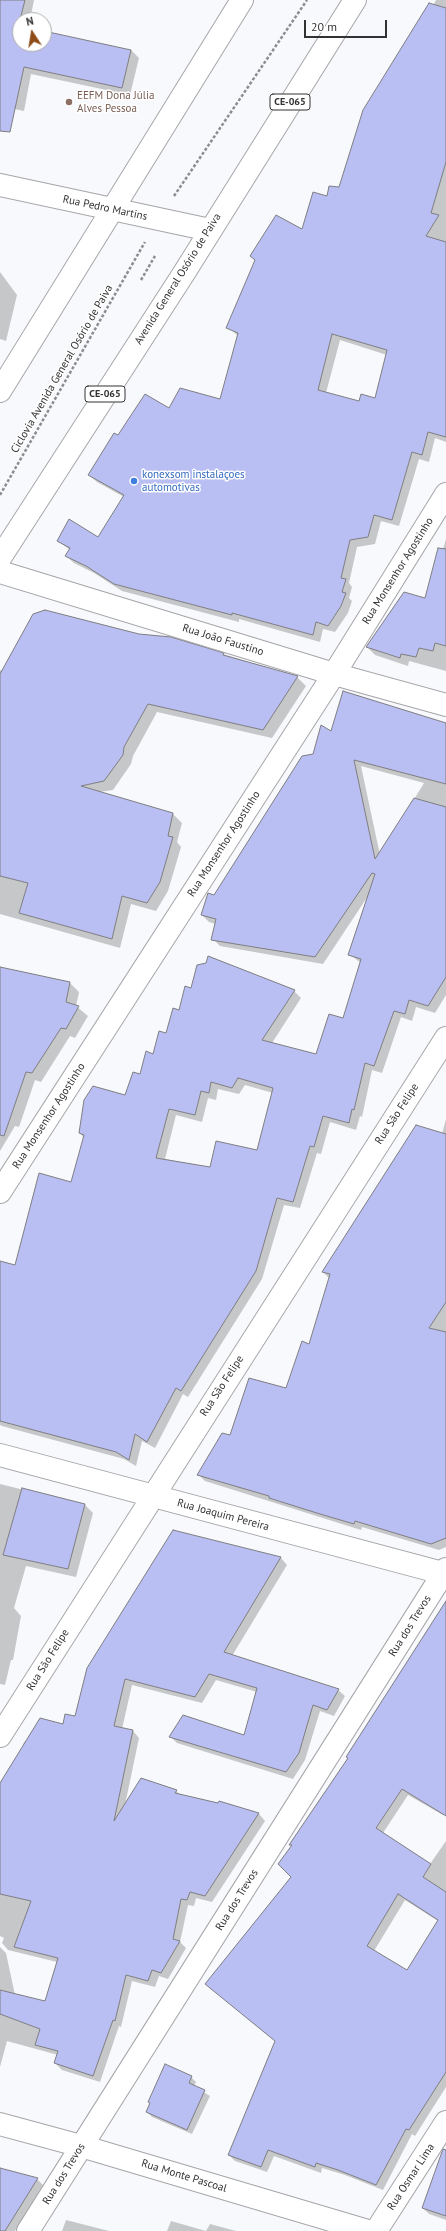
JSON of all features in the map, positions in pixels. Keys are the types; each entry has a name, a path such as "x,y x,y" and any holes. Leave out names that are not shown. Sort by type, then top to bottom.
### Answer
{"street":[{"path":"0,391 242,0"},
{"name":"Avenida General Osório de Paiva","path":"0,558 355,0"},
{"name":"Rua Pedro Martins","path":"0,185 210,230"},
{"name":"Rua Monsenhor Agostinho","path":"0,1192 334,674 446,494"},
{"name":"Rua João Faustino","path":"0,572 334,674 446,705"},
{"name":"Rua São Felipe","path":"0,1736 446,1038"},
{"name":"Rua Joaquim Pereira","path":"0,1455 445,1572"},
{"name":"Rua dos Trevos","path":"28,2231 445,1572"},
{"name":"Rua Osmar Lima","path":"376,2231 446,2122"},
{"name":"Rua Monte Pascoal","path":"0,2124 81,2146 368,2231"}],"path":[{"path":"185,178 307,0"},
{"path":"141,280 155,256"},
{"name":"Ciclovia Avenida General Osório de Paiva","path":"0,495 127,271"}],"building":[{"path":"0,0 25,0 22,12 12,12 12,52 52,52 52,33 131,50 122,88 24,67 10,132 0,131"},
{"path":"429,3 446,8 446,162 431,213 439,215 426,236 446,242 446,437 428,432 422,455 412,452 392,520 374,515 368,537 350,540 341,578 346,579 342,592 346,593 341,606 328,626 316,622 313,635 232,613 232,615 114,584 86,566 65,556 70,548 57,541 69,519 98,537 124,495 88,475 114,433 118,435 145,394 169,408 180,388 220,399 238,333 226,328 255,260 250,256 276,215 302,229 313,192 327,196 329,186 339,187 363,110","holes":["332,334 387,350 375,398 361,394 359,401 318,390"]},
{"path":"438,548 446,549 446,646 435,643 433,651 419,648 416,657 401,654 400,658 366,647 404,592 425,598"},
{"path":"45,610 139,634 171,637 224,653 223,655 298,676 263,730 148,704 124,747 123,755 104,781 81,786 173,813 168,836 173,837 160,882 147,903 122,896 112,939 19,913 28,883 0,876 0,674 33,614"},
{"path":"343,691 446,723 446,784 354,760 375,859 414,798 446,807 446,977 428,1006 409,1000 405,1014 394,1011 374,1066 365,1063 354,1110 352,1109 349,1123 323,1116 314,1147 310,1146 293,1202 277,1198 256,1271 181,1391 176,1388 147,1442 135,1434 129,1460 116,1452 0,1421 0,1261 15,1265 39,1173 71,1182 84,1135 79,1133 84,1100 93,1086 125,1095 133,1072 140,1074 146,1051 153,1054 159,1031 166,1033 173,1008 179,1010 185,986 191,988 197,965 206,963 208,956 295,990 262,1040 316,1054 329,1014 343,1018 361,959 348,955 375,874 372,873 315,957 211,940 216,919 201,915 208,893 214,895 302,756 313,754 321,725 331,731","holes":["238,1078 273,1088 257,1150 216,1141 210,1167 156,1158 169,1109 195,1115 201,1091 209,1093 211,1082 232,1088"]},
{"path":"0,967 70,982 66,1002 79,1006 66,1029 61,1028 32,1073 26,1072 4,1136 0,1135"},
{"path":"416,1125 446,1134 446,1302 429,1328 446,1332 446,1538 431,1544 355,1521 354,1524 320,1514 269,1498 269,1496 197,1475 222,1433 230,1435 249,1378 286,1388 302,1341 309,1344 330,1274 322,1272"},
{"path":"22,1488 85,1504 68,1569 3,1555"},
{"path":"173,1530 281,1557 224,1652 339,1689 327,1710 313,1705 299,1753 286,1772 169,1737 183,1715 244,1735 257,1688 209,1674 195,1697 125,1679 114,1726 133,1730 114,1821 141,1778 177,1790 175,1793 218,1803 219,1801 259,1813 205,1896 190,1892 187,1900 181,1899 173,1939 180,1941 161,1973 152,1970 148,1981 126,1975 115,2021 113,2020 93,2076 54,2063 58,2051 35,2045 40,2029 0,2014 0,1990 45,2001 58,1958 14,1947 31,1901 0,1894 0,1783 40,1718 63,1724 65,1714 75,1716 87,1668"},
{"path":"446,1601 446,1816 402,1789 376,1828 431,1864 423,1877 446,1892 446,2072 409,2130 406,2129 376,2185 338,2170 316,2163 315,2167 268,2150 261,2167 228,2155 275,2041 205,1984 291,1877 278,1864 292,1845 289,1845 348,1758 346,1757","holes":["398,1894 438,1920 407,1970 367,1946"]},
{"path":"165,2064 192,2076 189,2083 205,2090 187,2130 146,2112 150,2103 148,2102"},
{"path":"443,2149 446,2150 446,2216 422,2208"},
{"path":"0,2168 38,2178 5,2231 0,2231"}],"place":[{"name":"EEFM Dona Júlia Alves Pessoa","path":"69,102"},
{"name":"konexsom instalaçoes automotivas","path":"134,481"}]}
